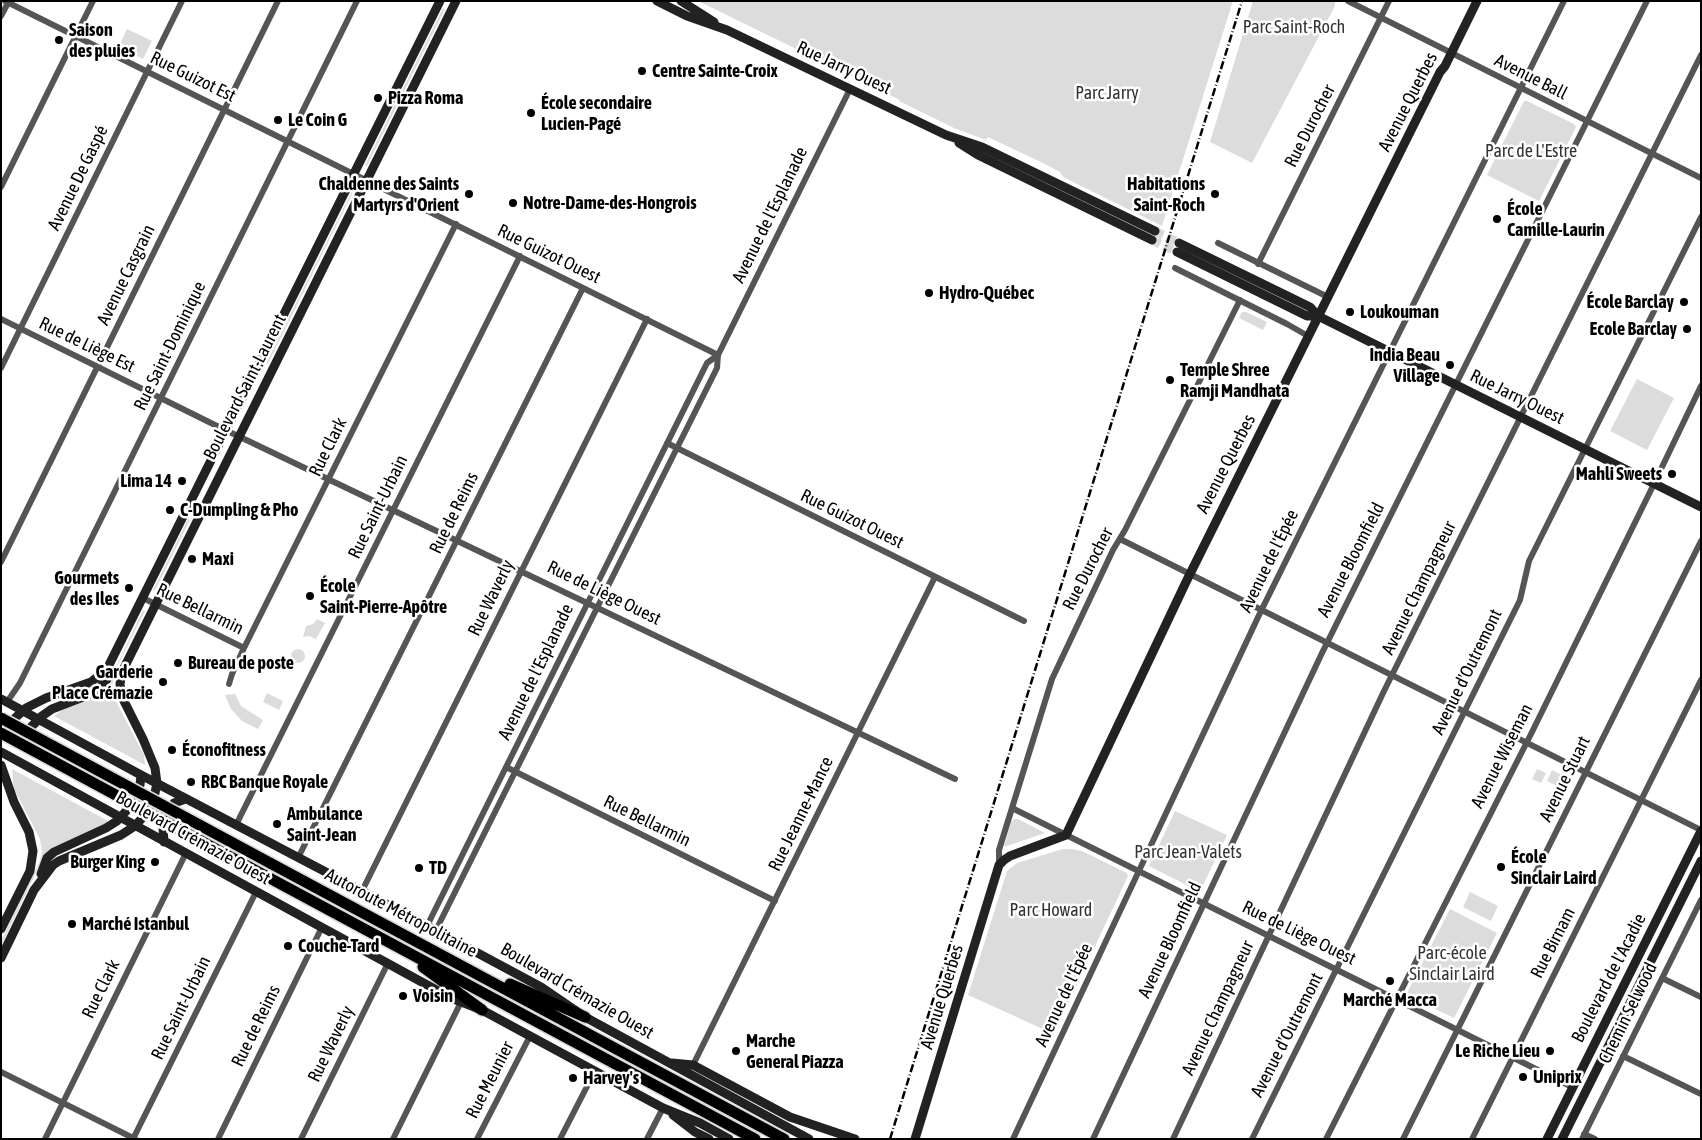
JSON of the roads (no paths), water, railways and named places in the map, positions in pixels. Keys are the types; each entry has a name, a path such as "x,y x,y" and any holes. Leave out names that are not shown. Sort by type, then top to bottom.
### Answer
{"highway":[{"name":"Autoroute Métropolitaine","path":"1,718 784,1139"},
{"name":"Autoroute Métropolitaine","path":"1,733 755,1139"},
{"path":"387,941 482,1010"},
{"path":"433,950 585,1017"}],"main road":[{"name":"Boulevard Saint-Laurent","path":"14,718 22,711 46,698 91,682 109,665 440,1"},
{"name":"Boulevard Saint-Laurent","path":"155,793 157,783 154,764 120,692 124,667 456,1"},
{"name":"Rue Jarry Ouest","path":"657,1 687,16 727,30 946,135 978,156 1153,235"},
{"name":"Rue Jarry Ouest","path":"681,1 727,30"},
{"name":"Avenue Querbes","path":"1066,834 1189,574 1477,1"},
{"name":"Rue Jarry Ouest","path":"1178,247 1310,307 1318,316 1701,507"},
{"path":"31,727 38,719 55,708 96,692 107,679 109,665"},
{"name":"Boulevard Crémazie Ouest","path":"4,701 549,991 585,1017 809,1139"},
{"path":"19,761 20,751"},
{"name":"Boulevard Crémazie Ouest","path":"1,752 322,928 462,1002 482,1010 663,1108 700,1123 729,1139"},
{"path":"1,765 14,802 31,839 33,851 30,871 1,929"},
{"path":"140,785 141,775"},
{"path":"174,803 186,799"},
{"path":"1,958 48,858 54,852 106,828 128,809"},
{"path":"34,890 56,863 118,837 135,826 143,817"},
{"path":"163,828 164,842"},
{"name":"Boulevard de l'Acadie","path":"1546,1139 1701,830"},
{"path":"999,865 1007,857 1066,834"},
{"name":"Boulevard de l'Acadie","path":"1562,1139 1701,861"},
{"name":"Avenue Querbes","path":"915,1139 999,865"},
{"path":"669,1063 693,1065 794,1119 855,1139"},
{"path":"663,1108 695,1132 709,1139"}],"street":[{"path":"1,188 93,1"},
{"name":"Avenue De Gaspé","path":"1,368 182,1"},
{"name":"Avenue Casgrain","path":"1,562 278,1"},
{"name":"Rue Saint-Dominique","path":"4,701 20,683 357,1"},
{"name":"Avenue Ball","path":"1348,1 1701,178"},
{"name":"Rue Durocher","path":"1258,264 1389,1"},
{"name":"Avenue de l'Épée","path":"1012,1139 1261,610 1564,1"},
{"name":"Avenue Bloomfield","path":"1093,1139 1326,643 1647,1"},
{"path":"1,16 7,2"},
{"name":"Rue Guizot Est","path":"7,2 367,180"},
{"name":"Avenue Champagneur","path":"1173,1139 1392,675 1701,55"},
{"name":"Avenue de l'Esplanade","path":"432,928 598,608 717,368 718,355 850,89"},
{"name":"Rue Guizot Ouest","path":"367,180 718,355"},
{"name":"Avenue d'Outremont","path":"1252,1139 1520,600 1526,565 1701,217"},
{"name":"Rue Clark","path":"230,684 232,674 244,648 456,224"},
{"path":"1218,243 1328,297"},
{"name":"Rue Saint-Urbain","path":"236,825 520,256"},
{"path":"1175,268 1308,336"},
{"name":"Rue de Reims","path":"298,858 583,288"},
{"name":"Rue Durocher","path":"999,865 999,850 1052,679 1113,550 1240,300"},
{"name":"Rue de Liège Est","path":"1,319 239,436"},
{"name":"Rue Waverly","path":"362,890 647,319"},
{"name":"Avenue de l'Esplanade","path":"432,928 506,767 587,603 707,363 718,355"},
{"name":"Avenue Wiseman","path":"1326,1139 1526,742 1701,386"},
{"name":"Rue de Liège Ouest","path":"239,436 955,779"},
{"name":"Rue Guizot Ouest","path":"667,443 1024,621"},
{"path":"1120,539 1701,830"},
{"name":"Avenue Stuart","path":"1404,1139 1701,541"},
{"name":"Rue Jeanne-Mance","path":"693,1065 935,577"},
{"name":"Rue Bellarmin","path":"143,598 244,648"},
{"name":"Rue Birnam","path":"1472,1139 1701,680"},
{"name":"Rue Bellarmin","path":"506,767 775,900"},
{"name":"Rue de Liège Ouest","path":"1012,808 1572,1086"},
{"name":"Rue Clark","path":"44,1139 186,854"},
{"name":"Rue Saint-Urbain","path":"134,1138 256,892"},
{"name":"Chemin Selwood","path":"1583,1136 1701,900"},
{"name":"Rue de Reims","path":"218,1139 322,928"},
{"name":"Rue Waverly","path":"301,1139 388,963"},
{"path":"1662,978 1701,997"},
{"path":"393,1139 462,1002"},
{"name":"Rue Meunier","path":"477,1139 530,1036"},
{"path":"1623,1056 1701,1094"},
{"path":"560,1139 595,1071"},
{"path":"1,1072 134,1138"},
{"path":"648,1139 663,1108"},
{"path":"1583,1136 1595,1139"}],"tunnel":[{"path":"1155,231 1179,243"},
{"path":"1152,240 1177,252"}],"railway":[{"path":"890,1139 1242,1"}],"place":[{"name":"Saison des pluies","path":"59,40"},
{"name":"Centre Sainte-Croix","path":"642,71"},
{"name":"Pizza Roma","path":"378,98"},
{"name":"École secondaire Lucien-Pagé","path":"531,113"},
{"name":"Le Coin G","path":"278,120"},
{"name":"Chaldenne des Saints Martyrs d'Orient","path":"469,194"},
{"name":"Habitations Saint-Roch","path":"1215,194"},
{"name":"Notre-Dame-des-Hongrois","path":"513,203"},
{"name":"École Camille-Laurin","path":"1497,219"},
{"name":"Hydro-Québec","path":"929,293"},
{"name":"École Barclay","path":"1684,302"},
{"name":"Loukouman","path":"1350,312"},
{"name":"Ecole Barclay","path":"1687,329"},
{"name":"India Beau Village","path":"1450,365"},
{"name":"Temple Shree Ramji Mandhata","path":"1170,380"},
{"name":"Mahli Sweets","path":"1672,474"},
{"name":"Lima 14","path":"182,481"},
{"name":"C-Dumpling & Pho","path":"170,510"},
{"name":"Maxi","path":"192,559"},
{"name":"Gourmets des Iles","path":"129,588"},
{"name":"École Saint-Pierre-Apôtre","path":"310,596"},
{"name":"Bureau de poste","path":"178,663"},
{"name":"Garderie Place Crémazie","path":"163,682"},
{"name":"Éconofitness","path":"172,750"},
{"name":"RBC Banque Royale","path":"191,782"},
{"name":"Ambulance Saint-Jean","path":"277,824"},
{"name":"Burger King","path":"155,862"},
{"name":"École Sinclair Laird","path":"1501,867"},
{"name":"TD","path":"419,868"},
{"name":"Marché Istanbul","path":"72,924"},
{"name":"Couche-Tard","path":"288,946"},
{"name":"Marché Macca","path":"1390,981"},
{"name":"Voisin","path":"403,996"},
{"name":"Marche General Piazza","path":"736,1051"},
{"name":"Le Riche Lieu","path":"1550,1051"},
{"name":"Uniprix","path":"1523,1077"},
{"name":"Harvey's","path":"573,1078"}],"park label":[{"name":"Parc Saint-Roch","path":"1294,27"},
{"name":"Parc Jarry","path":"1107,93"},
{"name":"Parc de L'Estre","path":"1531,151"},
{"name":"Parc Jean-Valets","path":"1188,852"},
{"name":"Parc Howard","path":"1051,910"},
{"name":"Parc-école Sinclair Laird","path":"1452,963"}]}
